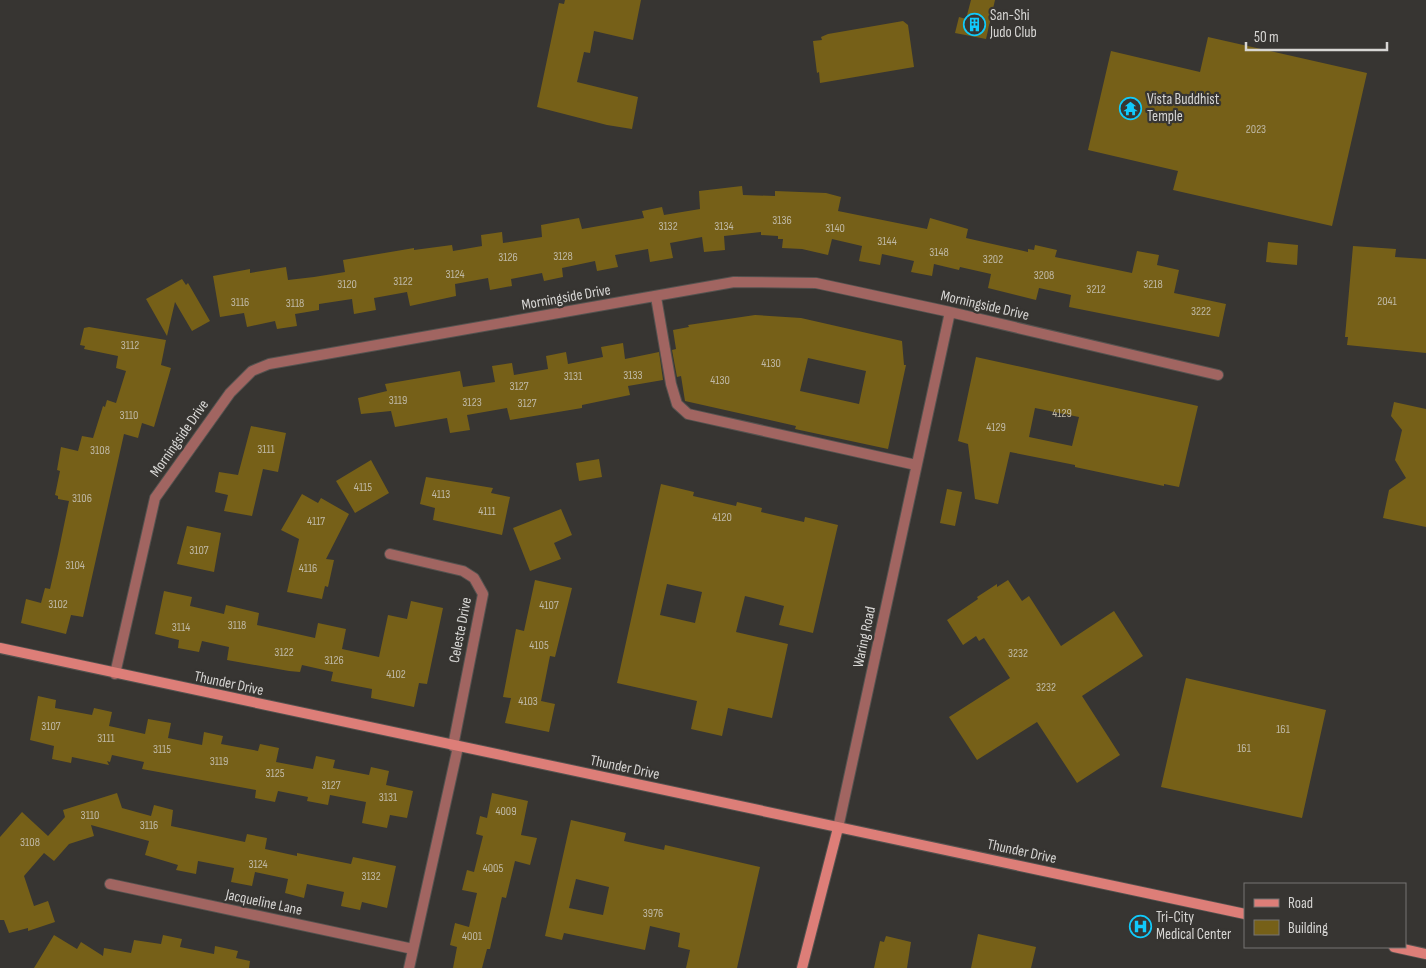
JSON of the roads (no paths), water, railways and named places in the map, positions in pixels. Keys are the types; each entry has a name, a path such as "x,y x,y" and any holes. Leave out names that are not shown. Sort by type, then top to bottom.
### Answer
{"street":[{"name":"Morningside Drive","path":"115,674 155,498 230,393 252,371 269,364 734,282 816,283 950,312 1218,375"},
{"path":"656,297 671,384 678,404 688,414 916,465"},
{"name":"Waring Road","path":"802,968 838,828 950,312"},
{"name":"Celeste Drive","path":"390,554 463,572 474,578 484,594 455,746 408,968"},
{"name":"Thunder Drive","path":"0,648 1244,914"},
{"name":"Jacqueline Lane","path":"110,884 413,949"},
{"path":"1399,948 1426,954"}],"place":[{"name":"San-Shi Judo Club","path":"974,24"},
{"name":"Vista Buddhist Temple","path":"1131,108"},
{"name":"Tri-City Medical Center","path":"1140,926"}]}
